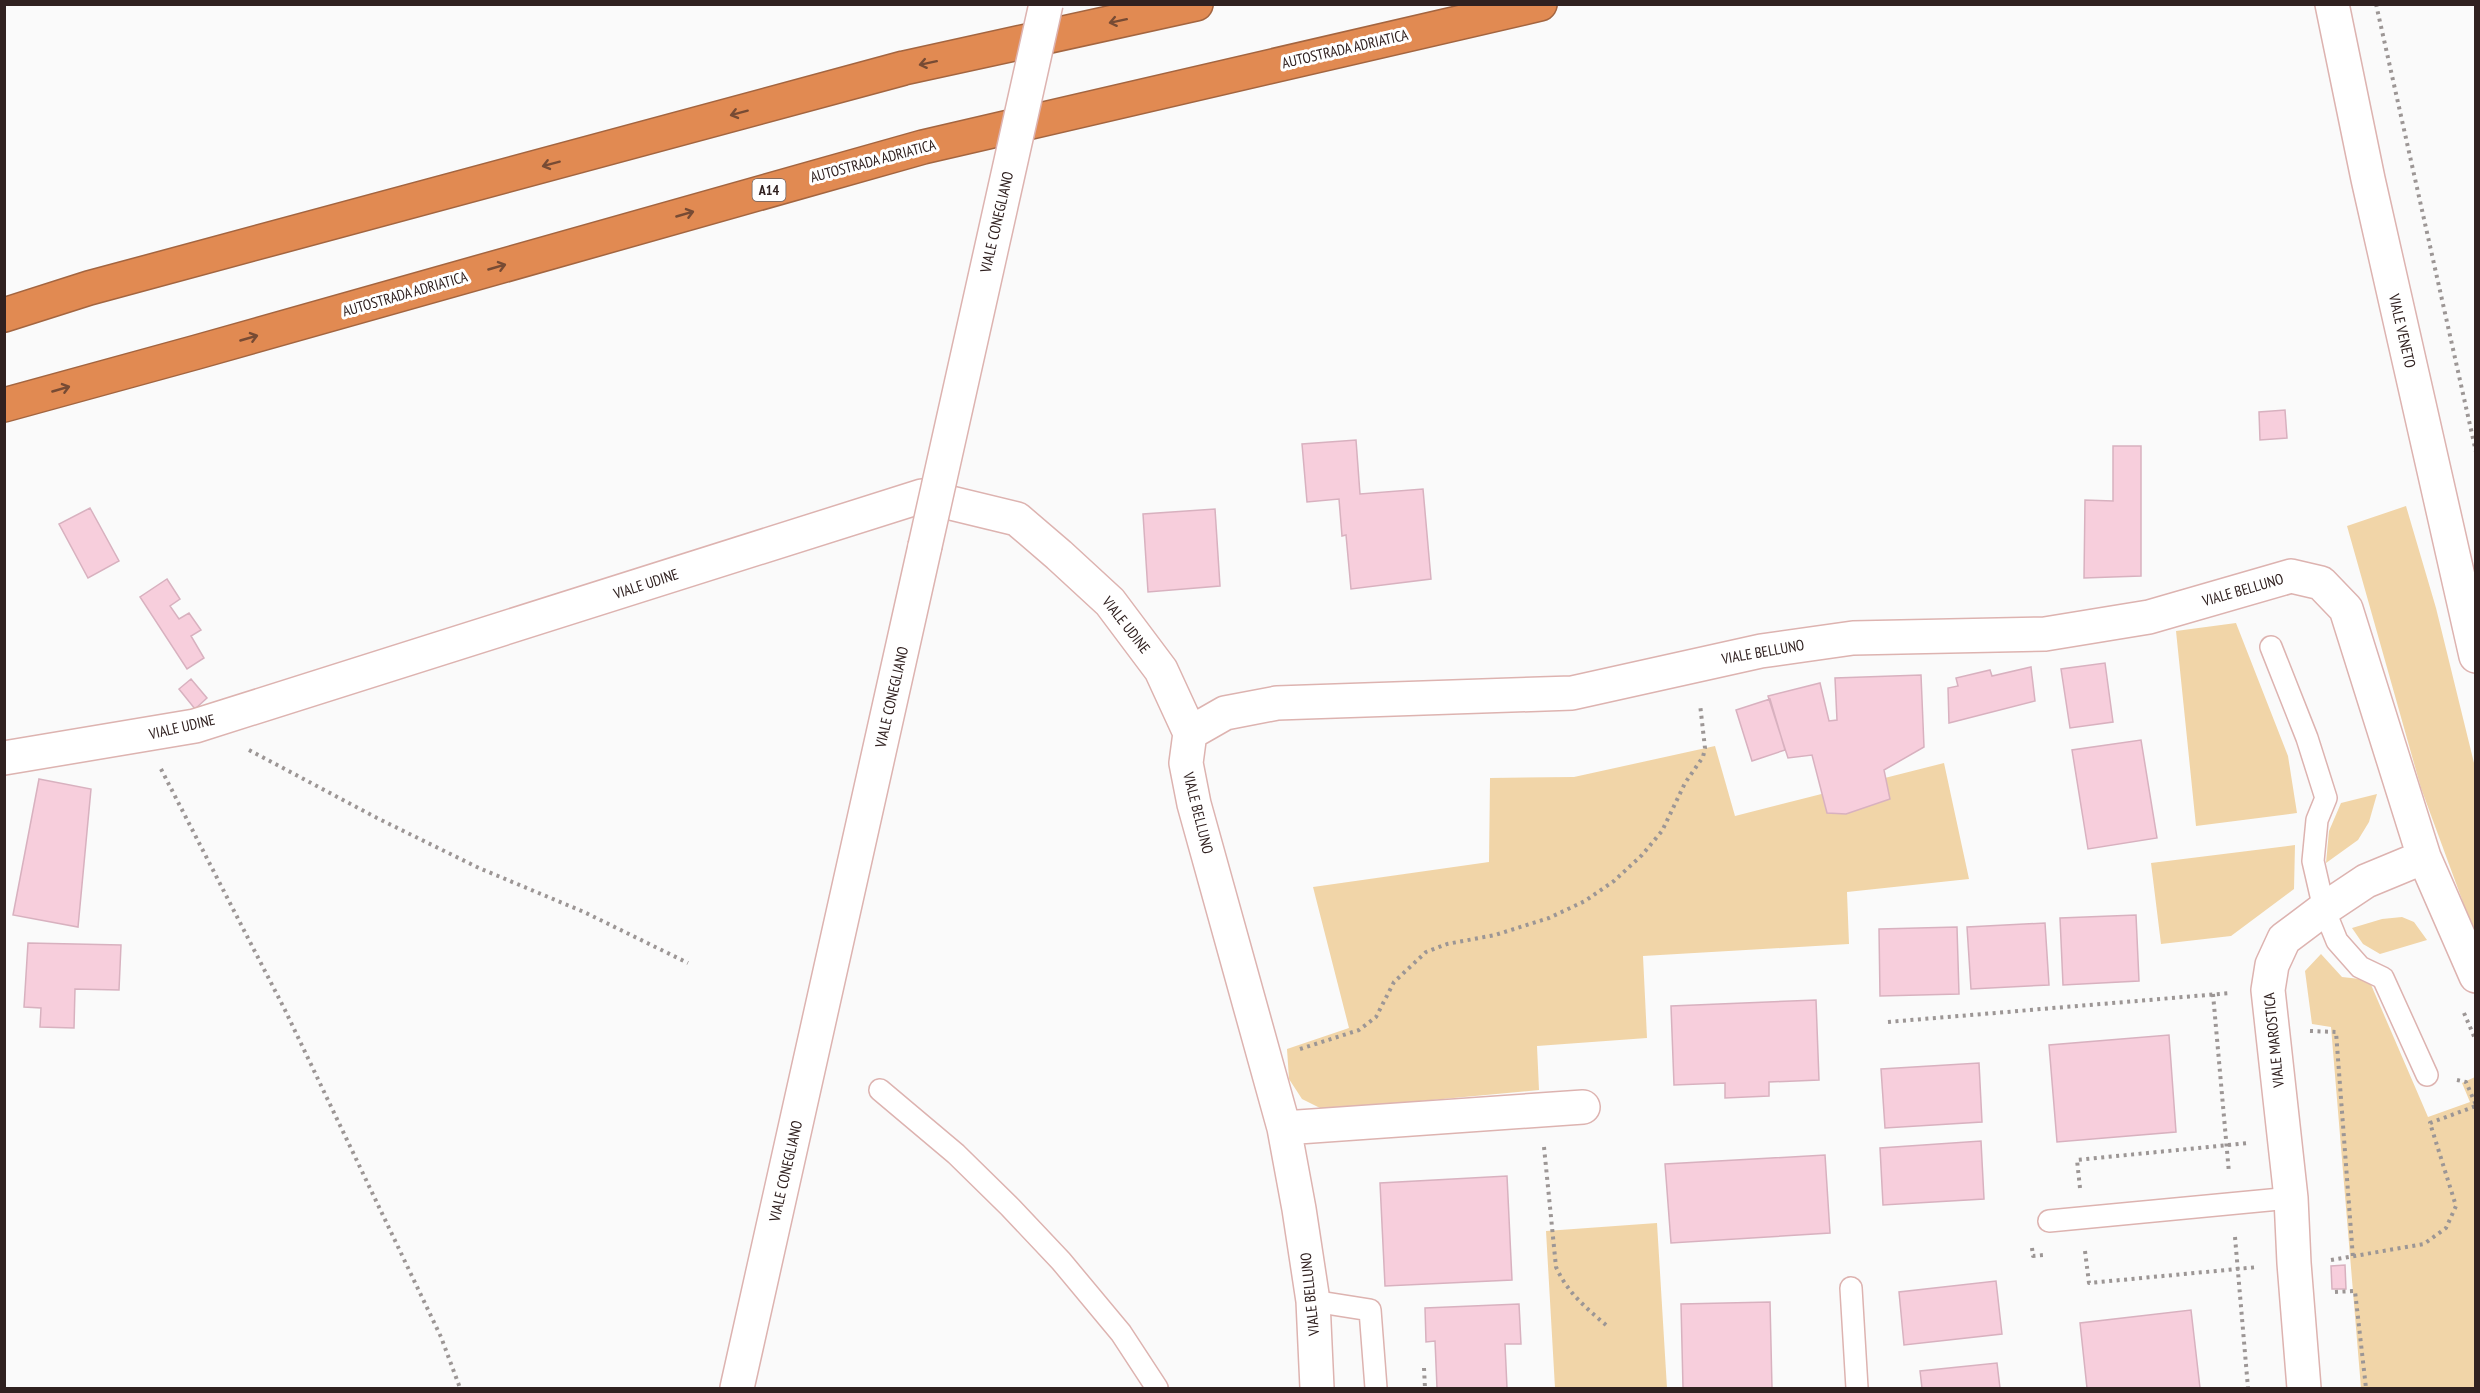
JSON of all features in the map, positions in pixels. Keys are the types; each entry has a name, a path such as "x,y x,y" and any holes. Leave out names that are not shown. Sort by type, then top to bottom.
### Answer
{"highway":[{"path":"4,315 88,288 904,68 1196,4"},
{"name":"AUTOSTRADA ADRIATICA","path":"4,405 923,147 1540,4"}],"street":[{"name":"VIALE CONEGLIANO","path":"737,1389 1046,4"},
{"name":"VIALE VENETO","path":"2332,4 2368,179 2475,656"},
{"name":"VIALE UDINE","path":"4,758 195,726 922,496 1017,519 1059,555 1110,602 1161,670 1190,733"},
{"name":"VIALE BELLUNO","path":"1317,1389 1313,1300 1284,1128 1194,804 1186,763 1190,733 1225,713 1277,702 1572,693 1761,651 1853,638 2045,634 2149,616 2291,576 2321,583 2346,609 2424,857 2475,976"},
{"name":"VIALE MAROSTICA","path":"2304,1389 2291,1198 2268,990 2272,965 2284,939 2324,909 2366,881 2424,857"},
{"path":"1284,1128 1583,1107"}],"lane":[{"path":"2271,647 2307,738 2326,798 2317,820 2313,861 2324,909 2337,941 2360,968 2383,978 2427,1075"},
{"path":"880,1090 956,1154 1010,1206 1061,1261 1121,1333 1156,1389"},
{"path":"2049,1221 2291,1198"},
{"path":"1851,1288 1857,1389"},
{"path":"1313,1300 1370,1310 1376,1389"}],"path":[{"path":"2376,4 2475,452"},
{"path":"1265,1060 1359,1030 1376,1017 1394,982 1426,952 1447,944 1495,935 1549,918 1585,901 1642,855 1662,831 1685,783 1703,757 1705,748 1694,665"},
{"path":"195,726 234,743 377,818 479,868 584,912 688,963"},
{"path":"144,736 285,1010 441,1337 460,1389"},
{"path":"1888,1022 2268,990"},
{"path":"2462,1007 2475,1041"},
{"path":"2301,1030 2336,1032 2353,1258 2424,1244 2446,1228 2456,1206 2430,1123 2475,1106"},
{"path":"1540,1110 1556,1268 1563,1283 1574,1296 1606,1326"},
{"path":"2328,1292 2355,1291 2366,1389"},
{"path":"1424,1368 1425,1389"}],"shaded area":[{"path":"2406,506 2436,608 2475,767 2475,935 2421,788 2347,526"},
{"path":"2236,623 2288,756 2297,813 2196,826 2176,631"},
{"path":"1715,746 1735,816 1944,763 1969,879 1847,892 1849,944 1643,956 1647,1038 1537,1046 1539,1090 1324,1110 1302,1099 1289,1079 1287,1049 1349,1028 1313,887 1489,862 1490,778 1574,777"},
{"path":"2377,794 2369,822 2358,840 2326,863 2329,831 2341,803"},
{"path":"2295,845 2294,889 2231,936 2161,944 2151,863"},
{"path":"2402,917 2414,922 2427,940 2380,954 2363,944 2352,928 2382,919"},
{"path":"2321,954 2342,977 2369,980 2428,1117 2470,1102 2462,1083 2475,1077 2475,1388 2361,1388 2331,1027 2312,1024 2305,971"},
{"path":"1657,1223 1667,1388 1555,1388 1546,1231"}],"building":[{"path":"2285,410 2287,438 2260,440 2259,412"},
{"path":"1356,440 1360,494 1423,489 1431,579 1351,589 1346,535 1342,536 1339,499 1307,502 1302,444"},
{"path":"2113,446 2141,446 2141,576 2084,578 2085,500 2113,501"},
{"path":"90,508 119,561 88,578 59,524"},
{"path":"1215,509 1220,586 1148,592 1143,514"},
{"path":"167,579 180,599 170,606 179,619 189,613 201,630 191,636 204,658 187,669 140,597"},
{"path":"2105,663 2113,722 2070,728 2061,669"},
{"path":"2031,667 2035,701 1949,723 1948,688 1958,686 1956,678 1990,670 1992,676"},
{"path":"1921,675 1924,747 1884,770 1890,799 1846,814 1827,813 1812,755 1788,758 1768,696 1820,683 1829,721 1837,720 1835,678"},
{"path":"191,679 207,698 195,709 179,689"},
{"path":"1770,699 1785,750 1752,761 1736,710"},
{"path":"2141,740 2157,838 2088,849 2072,750"},
{"path":"39,779 91,789 78,927 13,915"},
{"path":"2136,915 2139,981 2063,985 2060,918"},
{"path":"2045,923 2049,985 1971,989 1967,927"},
{"path":"1957,927 1959,994 1880,996 1879,929"},
{"path":"28,943 121,945 119,990 75,989 74,1028 40,1027 41,1008 24,1007"},
{"path":"1816,1000 1819,1080 1769,1082 1769,1096 1725,1098 1725,1083 1674,1085 1671,1006"},
{"path":"2169,1035 2176,1132 2057,1142 2049,1045"},
{"path":"1979,1063 1982,1122 1885,1128 1881,1069"},
{"path":"1981,1141 1984,1199 1883,1205 1880,1148"},
{"path":"1825,1155 1830,1233 1671,1243 1665,1164"},
{"path":"1507,1176 1512,1280 1385,1286 1380,1183"},
{"path":"2345,1265 2346,1289 2332,1289 2331,1266"},
{"path":"1996,1281 2002,1334 1904,1345 1899,1292"},
{"path":"1770,1302 1772,1388 1683,1388 1681,1304"},
{"path":"1519,1304 1521,1344 1505,1344 1507,1388 1437,1388 1435,1341 1426,1342 1425,1308"},
{"path":"2191,1310 2200,1388 2087,1388 2080,1323"},
{"path":"1997,1363 2000,1388 1922,1388 1920,1371"}]}
